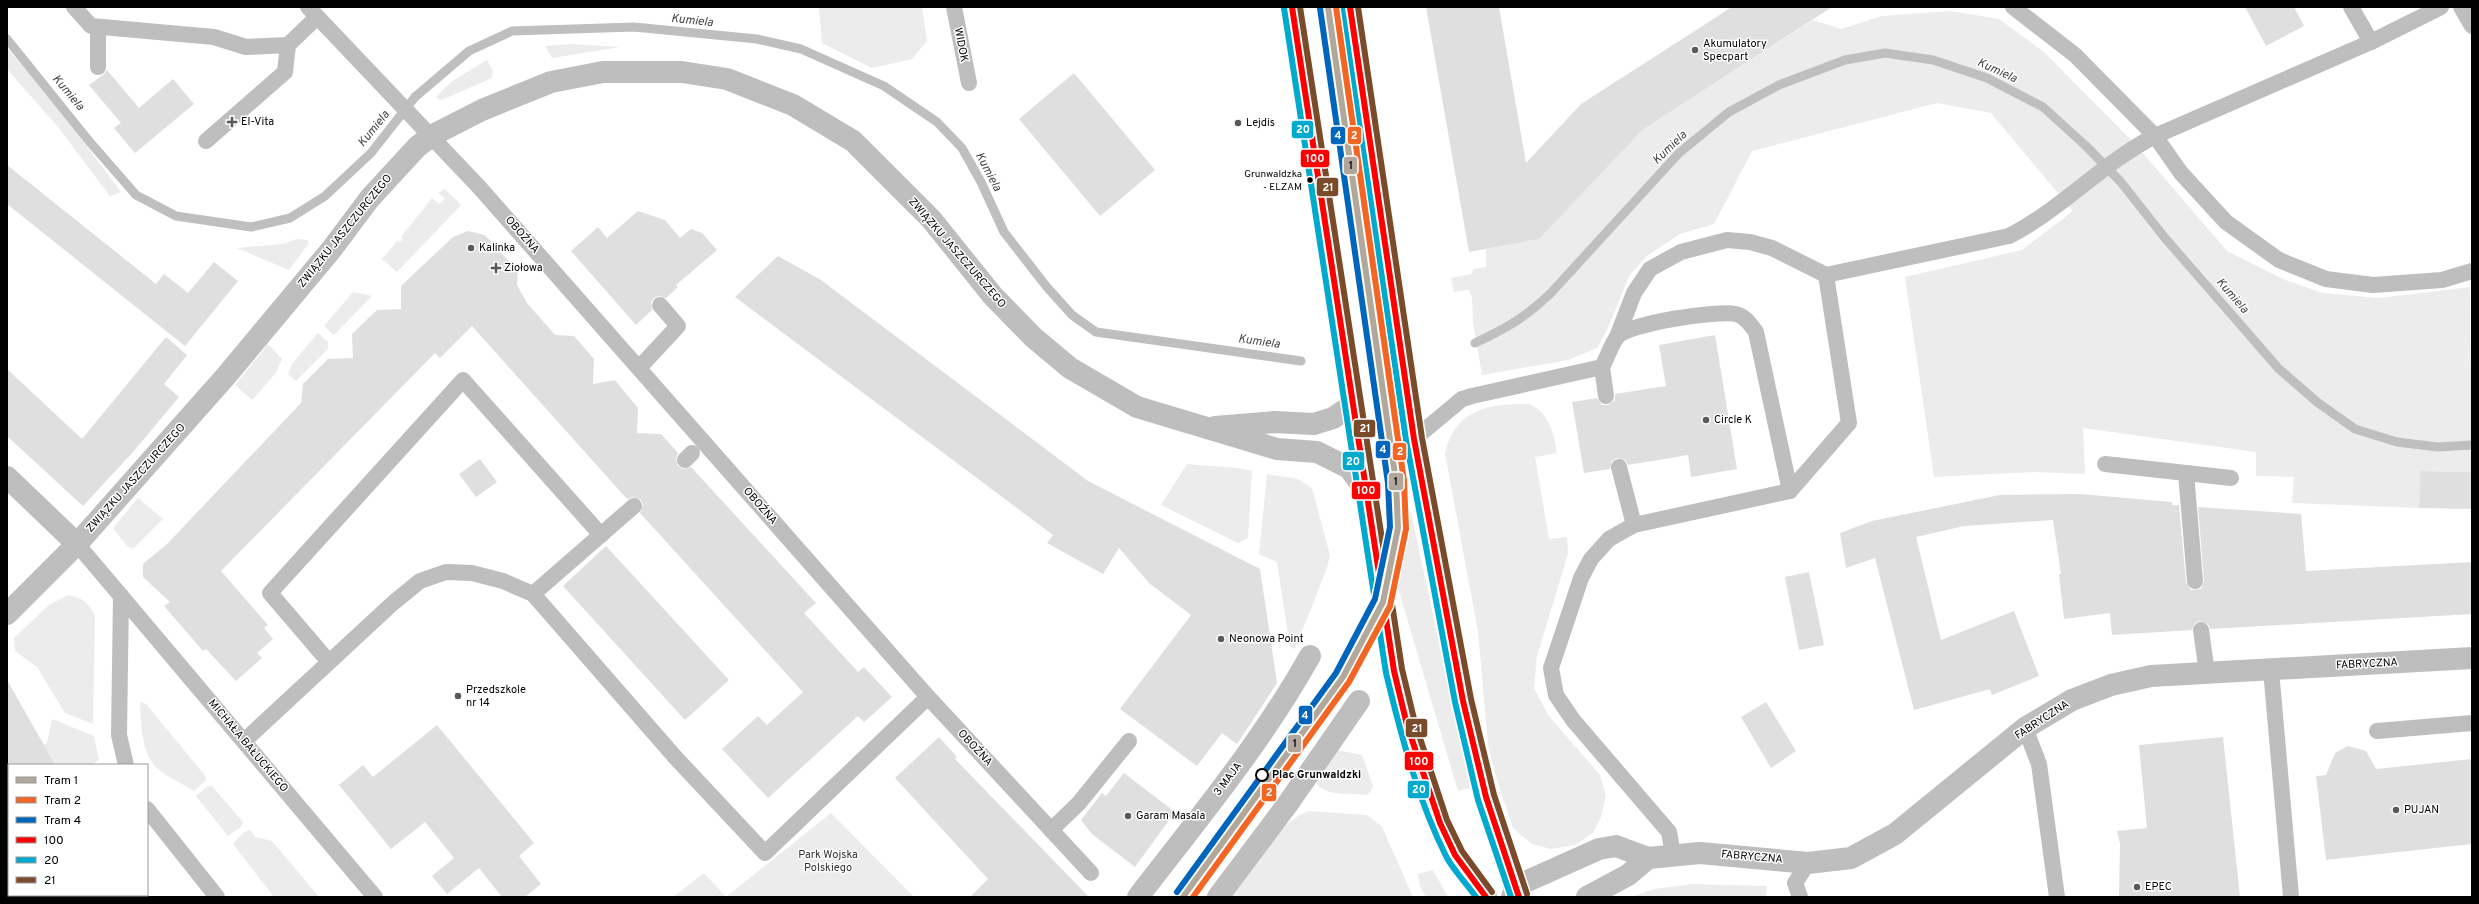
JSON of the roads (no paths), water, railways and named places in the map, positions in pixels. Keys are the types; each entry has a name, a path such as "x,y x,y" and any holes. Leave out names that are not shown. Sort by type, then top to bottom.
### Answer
{"main road":[{"path":"1292,7 1394,672 1407,725 1424,778 1447,838 1455,855 1486,897"},
{"path":"1350,7 1414,439 1463,701 1486,797 1516,893"}],"street":[{"name":"ZWIĄZKU JASZCZURCZEGO","path":"7,614 77,544 226,376 331,250 370,198 417,147 431,136 482,110 551,82 603,72 682,72 727,79 793,105 853,141 931,219 993,296 1033,337 1070,368 1137,407 1202,428 1276,449 1317,452 1349,468 1366,491"},
{"name":"ZWIĄZKU JASZCZURCZEGO","path":"1202,428 1274,422 1314,424 1333,418 1354,404"},
{"path":"7,477 77,544"},
{"name":"3 MAJA","path":"1138,897 1246,756 1290,692 1310,656"},
{"name":"FABRYCZNA","path":"1516,893 1598,849 1616,846 1648,858 1673,854 1700,853 1808,862 1851,858 1895,834 2025,728 2072,700 2110,685 2151,676 2472,658"},
{"path":"1218,897 1287,805 1358,701"},
{"path":"1587,897 1628,875 1648,858"}],"lane":[{"path":"74,7 91,26 214,37 246,47 288,45"},
{"name":"WIDOK","path":"954,7 969,83"},
{"path":"2014,7 2075,55 2154,136 2181,173 2226,222 2279,260 2326,279 2373,285 2442,280 2472,271"},
{"path":"2351,7 2371,42"},
{"path":"1606,396 1602,367 1618,337 1634,293 1650,269 1682,252 1727,240 1750,242 1772,248 1826,275 2009,236 2025,228 2083,187 2136,145 2371,42 2441,7"},
{"path":"2461,7 2472,26"},
{"path":"206,141 285,72 288,45 313,12"},
{"name":"OBOŹNA","path":"313,12 431,136 639,368 928,697 1091,873"},
{"path":"98,27 98,67"},
{"path":"1673,854 1669,832 1573,720 1556,695 1551,668 1581,578 1591,559 1609,539 1634,525 1790,491 1849,423 1826,275"},
{"path":"639,368 678,326 660,305"},
{"path":"1618,337 1633,328 1653,322 1722,313 1738,314 1749,321 1756,332 1790,491"},
{"path":"1414,439 1462,399 1602,367"},
{"path":"329,662 270,593 463,380 601,534"},
{"path":"2105,464 2231,478"},
{"path":"1619,467 1634,525"},
{"path":"2186,473 2195,581"},
{"path":"533,594 634,506"},
{"name":"MICHAŁA BAŁUCKIEGO","path":"77,544 375,897"},
{"path":"244,741 393,603 420,581 446,572 472,573 503,581 533,594 675,757 765,853 928,697"},
{"path":"121,596 119,735 126,764"},
{"path":"2201,630 2207,673"},
{"path":"2271,670 2291,897"},
{"path":"2377,731 2472,723"},
{"path":"2025,728 2039,764 2057,897"},
{"path":"1051,830 1080,803 1129,741"},
{"path":"148,810 217,897"},
{"path":"1800,897 1795,883 1808,862"}],"waterway":[{"name":"Kumiela","path":"7,39 89,141 136,195 176,216 251,227 290,218 325,196 371,153 415,97 469,51 512,31 634,27 757,39 801,49 884,86 937,122 962,148 981,182 1004,232 1046,286 1072,315 1096,332 1301,361"},
{"name":"Kumiela","path":"1475,343 1515,322 1550,294 1679,153 1729,112 1779,85 1845,60 1885,53 1933,60 1987,78 2043,107 2086,146 2120,181 2165,238 2279,369 2317,402 2355,429 2397,442 2438,447 2472,445"}],"tram line":[{"name":"1","path":"1183,897 1343,677 1383,602 1398,528 1396,482 1328,7"},
{"name":"2","path":"1193,897 1349,682 1390,606 1406,529 1404,481 1336,7"},
{"name":"4","path":"1177,892 1336,673 1375,599 1390,527 1388,483 1320,8"}],"place":[{"name":"Akumulatory Specpart","path":"1695,50"},
{"name":"El-Vita","path":"232,122"},
{"name":"Lejdis","path":"1238,123"},
{"name":"Grunwaldzka - ELZAM","path":"1310,180"},
{"name":"Kalinka","path":"471,248"},
{"name":"Ziołowa","path":"496,268"},
{"name":"Circle K","path":"1706,420"},
{"name":"Neonowa Point","path":"1221,639"},
{"name":"Przedszkole nr 14","path":"458,696"},
{"name":"Plac Grunwaldzki","path":"1262,775"},
{"name":"PUJAN","path":"2396,810"},
{"name":"Garam Masala","path":"1128,816"},
{"name":"EPEC","path":"2137,887"}],"park label":[{"name":"Park Wojska Polskiego","path":"828,861"}]}
